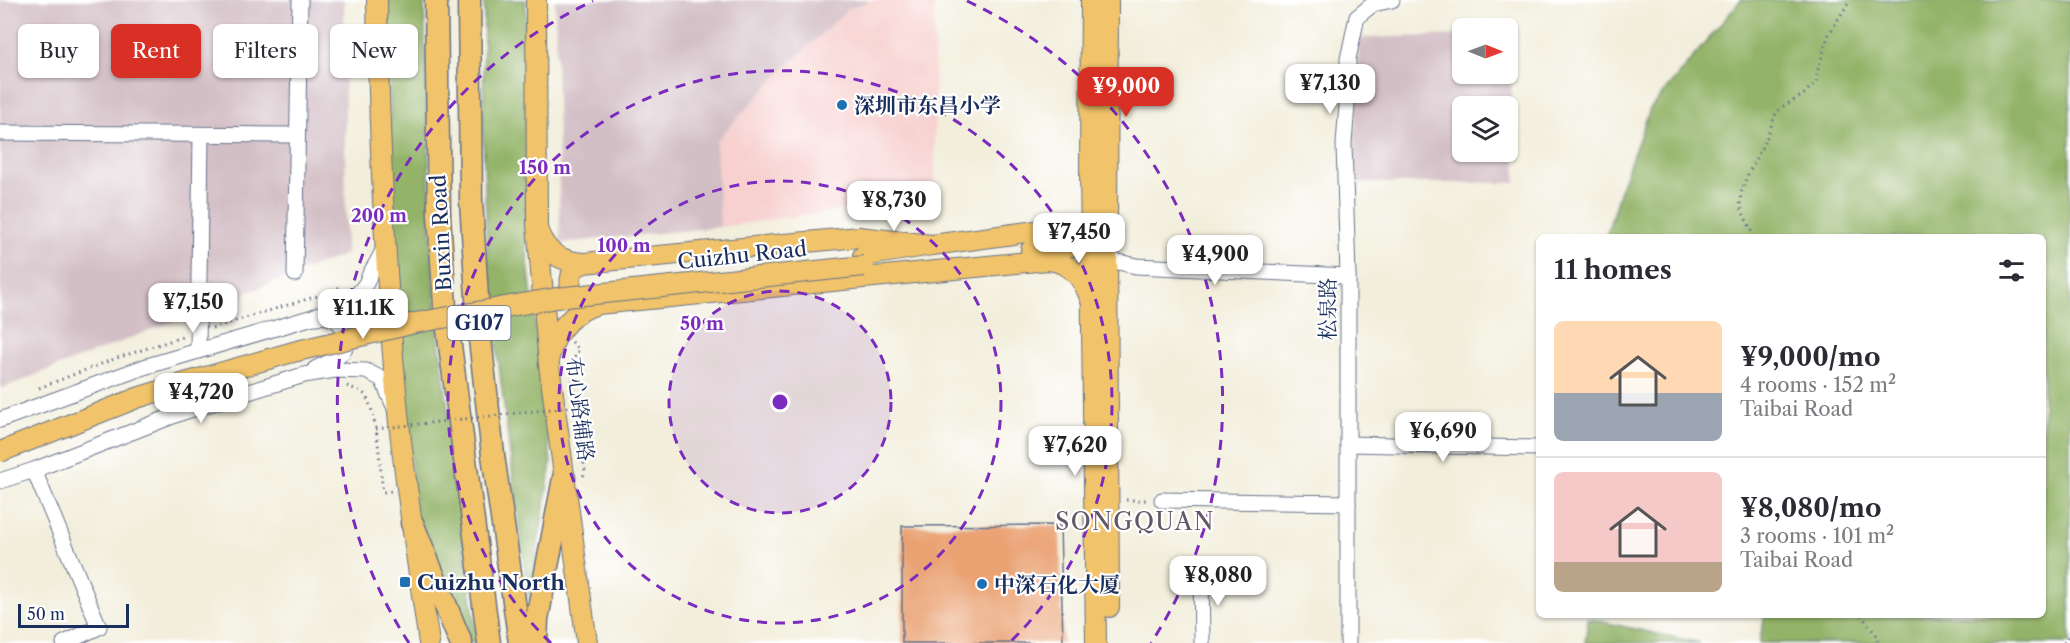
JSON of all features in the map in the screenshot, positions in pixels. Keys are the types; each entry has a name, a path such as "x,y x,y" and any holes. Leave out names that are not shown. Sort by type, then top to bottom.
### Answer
{"highway":[{"name":"Buxin Road","path":"436,0 439,215 445,307 489,643"},
{"name":"Buxin Road","path":"469,0 471,201 479,330 493,455 520,643"},
{"path":"536,643 537,620 575,475"},
{"path":"412,523 461,643"}],"main road":[{"path":"377,0 391,419 412,523 429,643"},
{"name":"布心路辅路","path":"536,0 537,225 549,365 575,475 587,643"},
{"path":"1091,0 1097,244 1109,500 1109,643"},
{"path":"1096,643 1092,310 1108,0"},
{"path":"537,225 541,238 552,253 563,259 584,263"},
{"path":"897,276 598,304 576,300 570,282 572,271 584,263 859,237 932,245"},
{"name":"Cuizhu Road","path":"0,452 137,398 188,382 293,352 415,323 491,308 863,261 932,245 1097,244"},
{"name":"Cuizhu Road","path":"0,442 197,370 330,331 428,309 579,284 1097,244"},
{"name":"Cuizhu Road","path":"863,261 897,276 1033,261 1057,261 1068,266 1084,284 1092,310"},
{"path":"549,365 551,348 564,326 583,309 598,304"}],"street":[{"path":"295,274 300,0"},
{"name":"松泉路","path":"1348,643 1348,276 1344,144 1348,59 1357,17 1373,4 1392,0"},
{"path":"0,134 297,135"},
{"path":"198,350 201,135"},
{"path":"0,420 133,371 313,317 350,300 367,284 369,275 385,244"},
{"path":"1097,244 1136,266 1348,276"},
{"path":"304,375 337,357 347,344 345,331 338,322 327,316 313,317"},
{"path":"0,481 34,470 183,411 304,375 335,370 366,371 382,379 391,419"},
{"path":"1348,444 1536,448"},
{"path":"34,470 99,627 64,643"},
{"path":"1162,500 1348,503"},
{"path":"1201,571 1202,643"}],"path":[{"path":"1753,234 1740,206 1747,176 1767,137 1776,113 1803,95 1816,81 1829,34 1850,0"},
{"path":"31,391 114,359 324,294 347,284"},
{"path":"571,341 579,349 573,361 572,375 578,406 575,475"},
{"path":"340,384 364,394 370,406 376,429 383,492 392,491 393,500"},
{"path":"376,429 578,406"},
{"path":"385,435 391,419"},
{"path":"1109,500 1162,500"},
{"path":"1863,618 1877,636 1878,643"},
{"path":"2064,643 2070,632"}],"shaded area":[{"path":"0,0 344,0 344,24 330,24 330,78 345,78 346,254 0,389"},
{"path":"555,0 870,0 848,9 785,68 716,141 720,227 560,243"},
{"name":"深圳市东昌小学","path":"870,0 934,0 935,196 720,227 716,141 785,68 848,9"},
{"path":"1452,35 1452,84 1511,84 1512,96 1452,96 1452,162 1516,162 1516,183 1353,183 1359,38"}],"green space":[{"path":"388,0 424,0 431,241 438,331 477,643 469,643 416,516 393,272 389,78 418,78 418,24 388,24"},
{"path":"484,0 526,0 526,245 551,463 529,603 488,279 483,128"},
{"path":"1741,0 2070,0 2070,643 1759,643 1764,618 2046,618 2046,234 1607,234 1619,193 1650,109"},
{"path":"1589,619 1700,643 1585,643"}],"building":[{"name":"中深石化大厦","path":"1060,525 1063,643 902,643 902,526"}],"place":[{"name":"深圳市东昌小学","path":"842,105"},
{"name":"Cuizhu North","path":"405,582"},
{"name":"中深石化大厦","path":"982,584"}],"district":[{"name":"SONGQUAN","path":"1135,521"}]}
